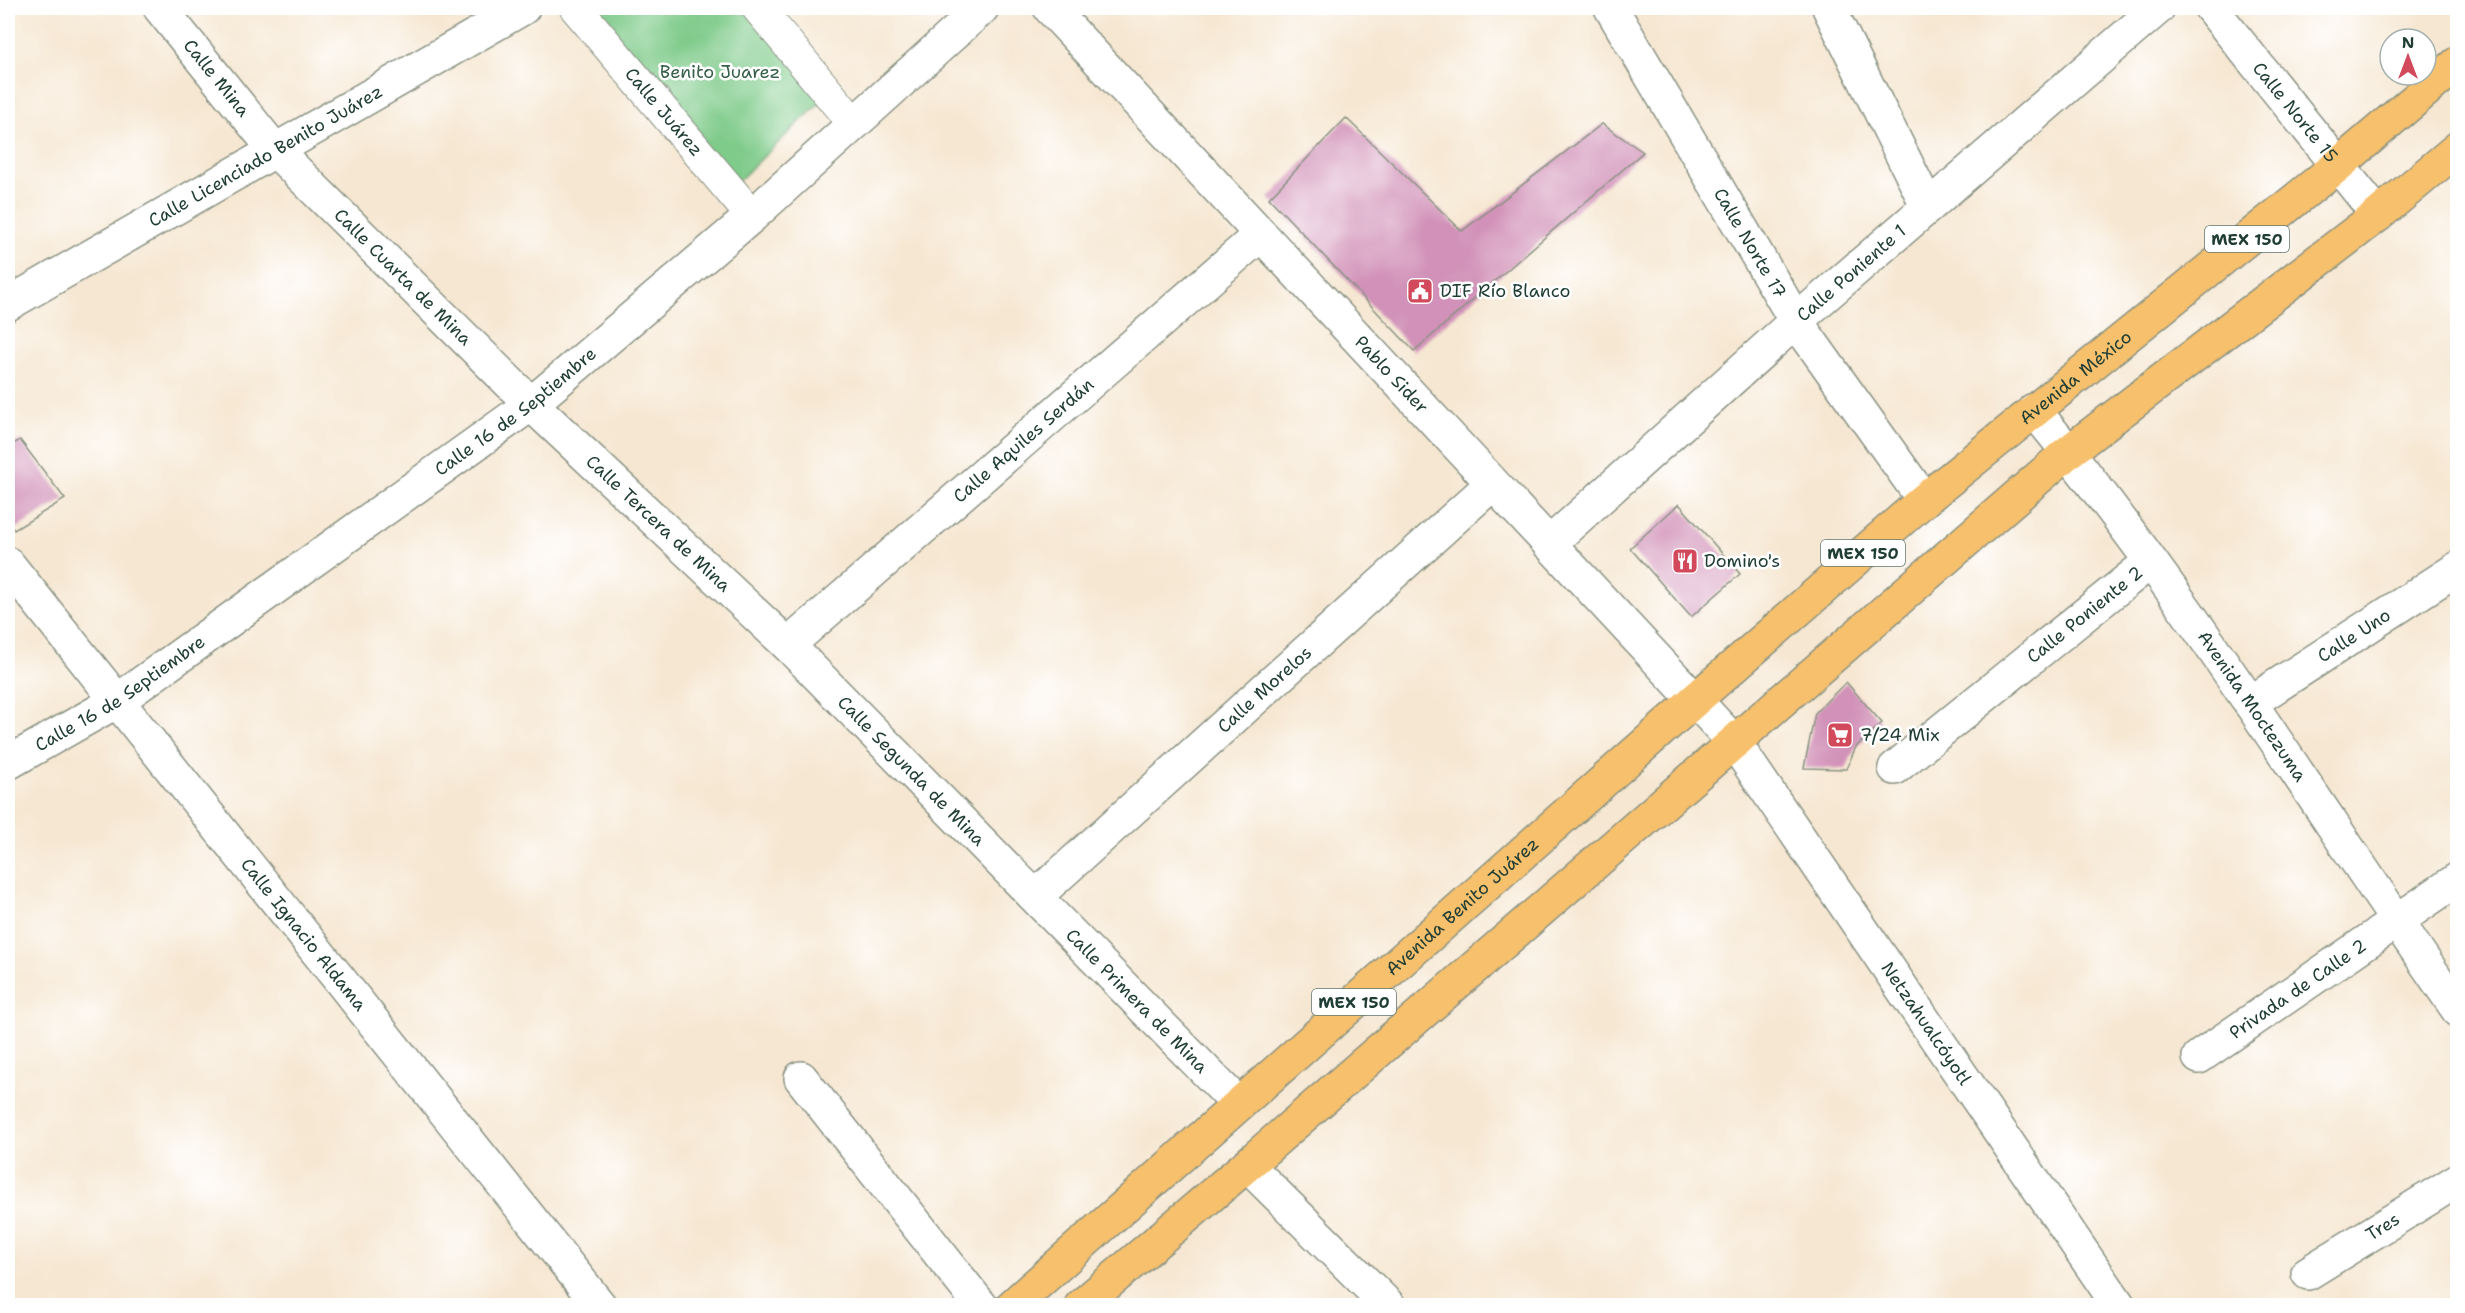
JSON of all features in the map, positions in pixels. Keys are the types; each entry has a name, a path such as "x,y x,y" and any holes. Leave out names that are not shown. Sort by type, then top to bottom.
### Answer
{"main road":[{"name":"Avenida México","path":"1696,699 1924,500 2336,167 2457,63"},
{"name":"MEX 150","path":"1081,1305 1247,1165 2067,453 2378,216 2457,148"},
{"name":"Avenida Benito Juárez","path":"1012,1305 1696,699"}],"street":[{"name":"Calle Mina","path":"160,8 274,149"},
{"name":"Calle Licenciado Benito Juárez","path":"8,304 274,149 523,8"},
{"name":"Calle Juárez","path":"576,8 752,216"},
{"path":"758,8 854,124"},
{"name":"Calle 16 de Septiembre","path":"8,763 117,701 531,404 752,216 982,8"},
{"name":"Pablo Sider","path":"1050,8 1734,742"},
{"name":"Calle Norte 17","path":"1611,8 1796,321 1924,500"},
{"path":"1829,8 1928,207"},
{"name":"Calle Poniente 1","path":"1549,544 1796,321 2158,8"},
{"name":"Calle Norte 15","path":"2211,8 2336,167 2378,216"},
{"name":"Calle Cuarta de Mina","path":"274,149 531,404"},
{"name":"Calle Aquiles Serdán","path":"788,645 1260,235"},
{"name":"Calle Tercera de Mina","path":"531,404 788,645"},
{"name":"Avenida Moctezuma","path":"2034,410 2150,562 2250,703 2457,1010"},
{"name":"Calle Morelos","path":"1036,896 1492,484"},
{"name":"Calle Poniente 2","path":"1896,768 2150,562"},
{"name":"Calle Ignacio Aldama","path":"8,564 600,1305"},
{"name":"Calle Uno","path":"2250,703 2457,568"},
{"name":"Calle Segunda de Mina","path":"788,645 1036,896"},
{"name":"Netzahualcóyotl","path":"1734,742 2119,1305"},
{"name":"Privada de Calle 2","path":"2199,1057 2457,879"},
{"name":"Calle Primera de Mina","path":"1036,896 1238,1104"},
{"path":"801,1078 981,1305"},
{"path":"1247,1165 1389,1305"},
{"name":"Tres","path":"2308,1273 2457,1180"}],"green space":[{"name":"Benito Juarez","path":"582,8 750,8 825,98 733,186"}],"building":[{"name":"DIF Río Blanco","path":"1346,118 1462,231 1602,124 1643,152 1414,351 1269,198"},
{"path":"20,440 65,499 14,530 8,522 8,447"},
{"name":"Domino's","path":"1679,504 1740,574 1691,617 1630,548"},
{"name":"7/24 Mix","path":"1846,682 1882,723 1856,747 1846,769 1804,768 1815,713"}],"place":[{"name":"DIF Río Blanco","path":"1420,291"},
{"name":"Domino's","path":"1685,561"},
{"name":"7/24 Mix","path":"1840,735"}]}
